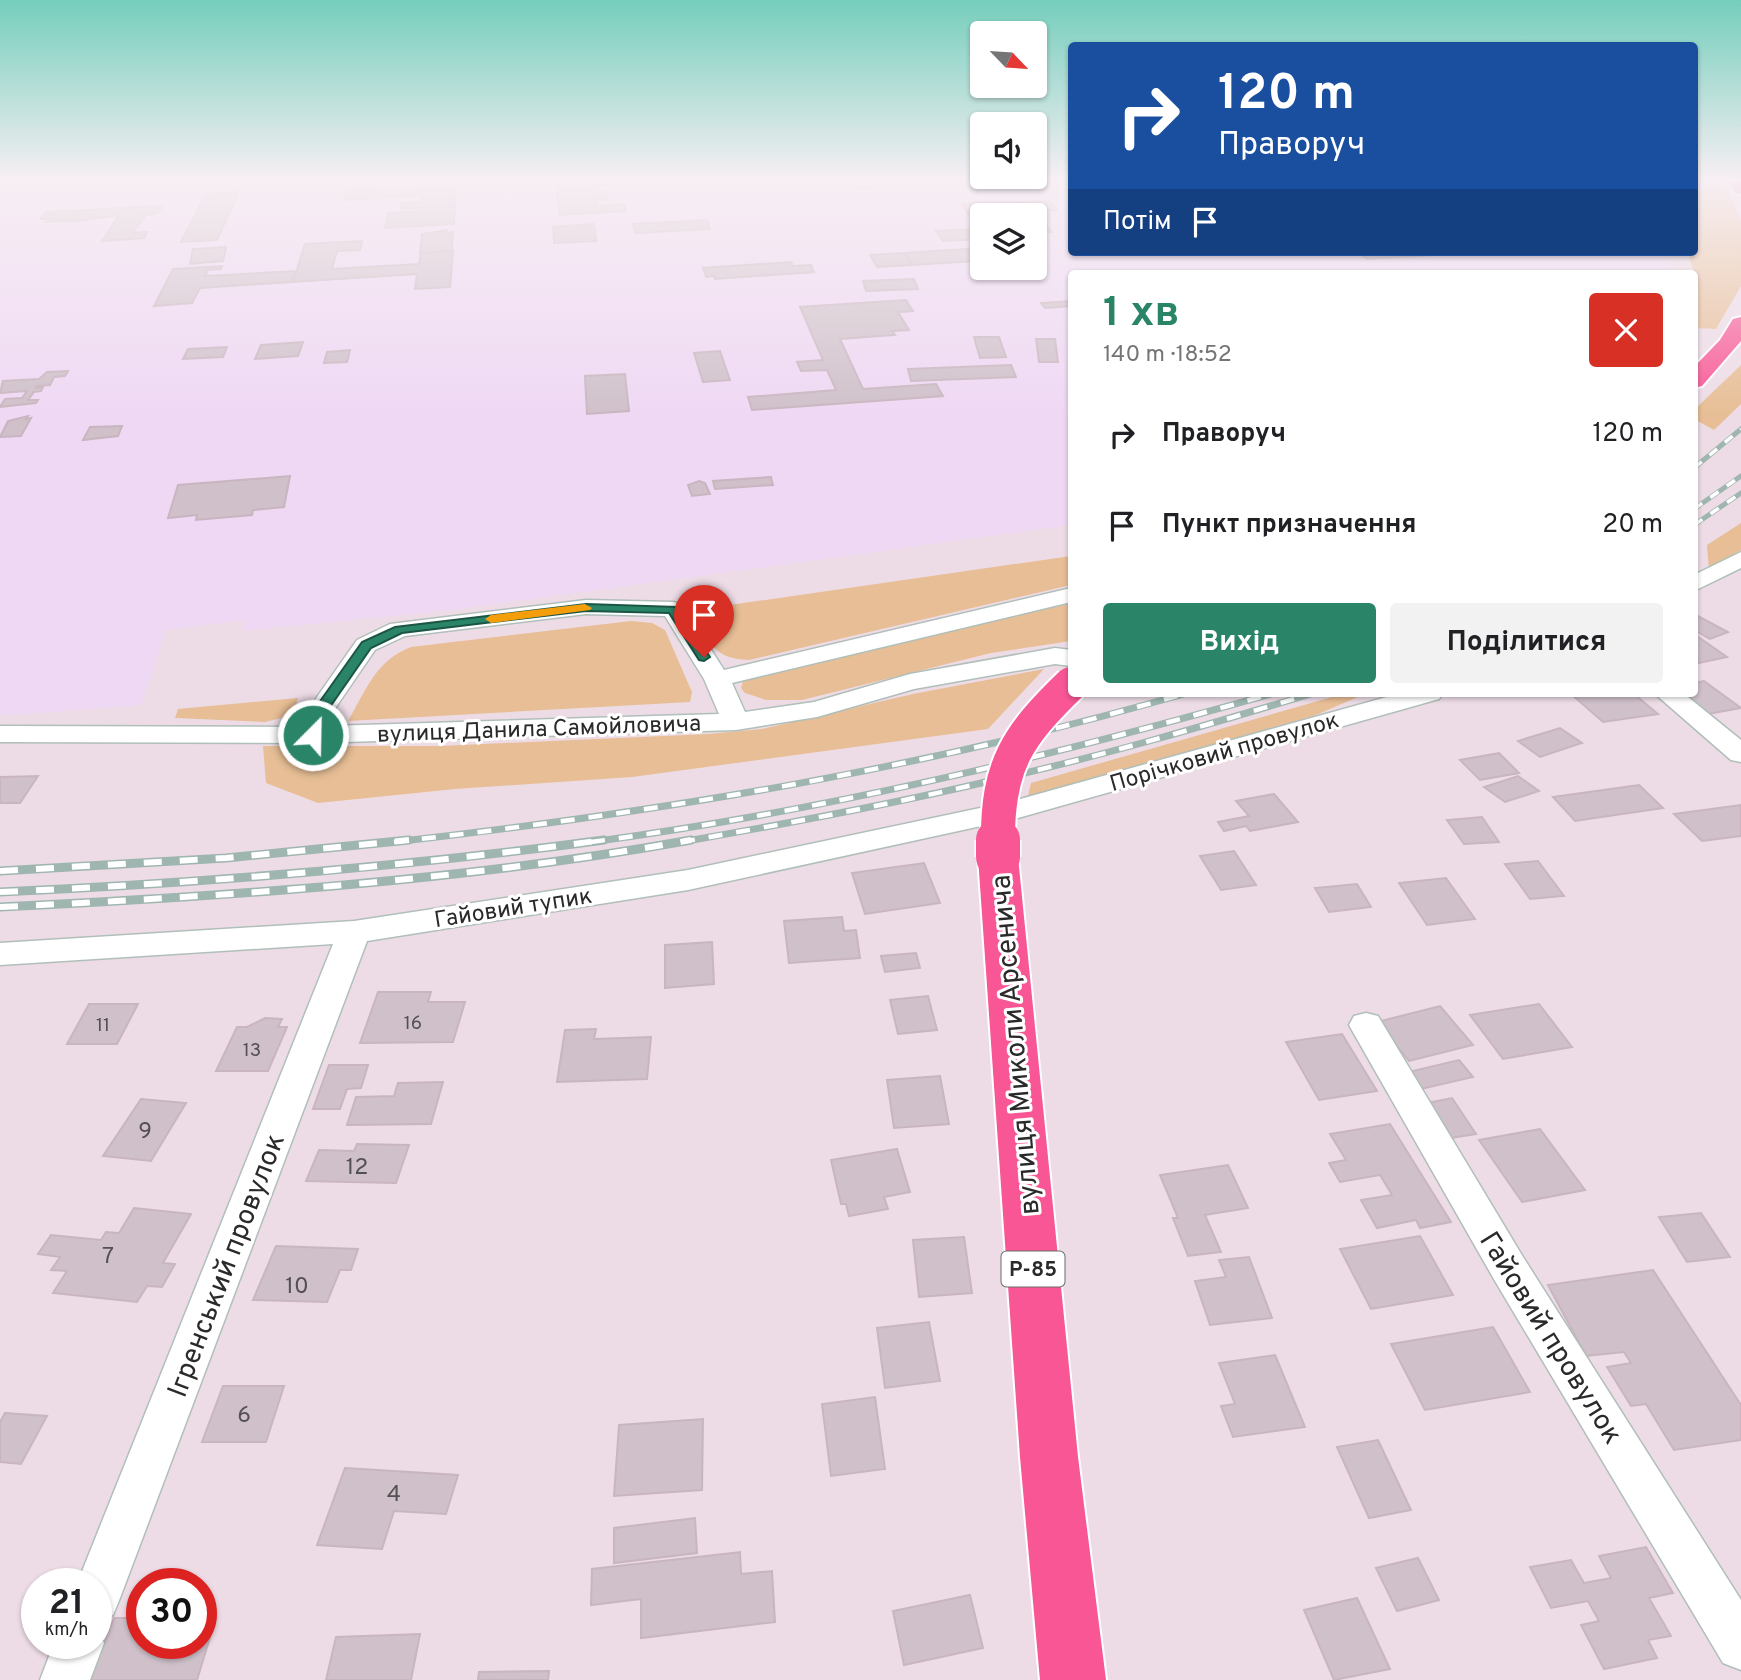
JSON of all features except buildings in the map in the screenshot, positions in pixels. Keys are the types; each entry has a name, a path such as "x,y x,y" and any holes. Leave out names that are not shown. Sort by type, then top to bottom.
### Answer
{"main road":[{"path":"1698,377 1728,344 1741,324"},
{"name":"вулиця Миколи Арсенича","path":"1068,687 1041,712 1013,751 999,796 998,857 1049,1457 1073,1680"}],"street":[{"path":"1698,582 1741,559"},
{"path":"717,679 1068,596"},
{"path":"313,735 323,707 366,645 399,629 586,607 673,609 717,679 736,722"},
{"name":"вулиця Данила Самойловича","path":"0,734 313,735 736,722 817,709 910,682 1055,656 1068,658"},
{"name":"Порічковий провулок","path":"1018,809 1416,697"},
{"path":"1672,697 1741,754"},
{"name":"Гайовий тупик","path":"0,954 354,932 688,880 1018,809"},
{"name":"Ігренський провулок","path":"108,1568 354,932"},
{"name":"Гайовий провулок","path":"1366,1026 1509,1269 1741,1645"},
{"path":"65,1680 73,1659"}],"shaded area":[{"path":"0,259 970,259 970,280 1047,280 1047,259 1668,259 1668,270 1068,270 1068,525 452,610 243,631 245,620 166,630 141,705 0,716"},
{"path":"1690,259 1741,259 1741,286 1716,329 1698,328 1698,270 1694,270"},
{"path":"1741,365 1741,404 1714,430 1698,421 1698,406"},
{"path":"1741,523 1741,550 1709,570 1707,545"},
{"path":"1068,556 1068,586 749,660 736,659 719,652 708,639 695,610"},
{"path":"1068,604 1068,641 991,653 802,700 766,700 745,693 741,688 743,681"},
{"path":"631,621 652,623 665,630 692,692 690,702 348,721 380,668 411,647"},
{"path":"1044,669 988,729 632,777 455,789 318,803 266,783 263,746 440,746 708,734 762,729 913,694"},
{"path":"1332,697 1358,697 1316,715 1027,800 1031,783"},
{"path":"298,698 294,711 265,722 175,718 178,709"}],"railway":[{"path":"1698,465 1741,429"},
{"path":"1698,506 1741,476"},
{"path":"1698,522 1741,493"},
{"path":"394,842 594,817 793,784 991,744 1172,697"},
{"path":"591,842 764,815 935,780 1105,739 1260,697"},
{"path":"681,842 875,806 1031,772 1300,697"},
{"path":"0,871 226,858 409,840"},
{"path":"0,892 302,873 604,840"},
{"path":"0,907 347,885 519,866 691,840"}],"slow traffic":[{"path":"491,619 585,608"}],"route":[{"path":"313,735 323,707 366,645 399,629 586,607 673,609 704,657"}]}
